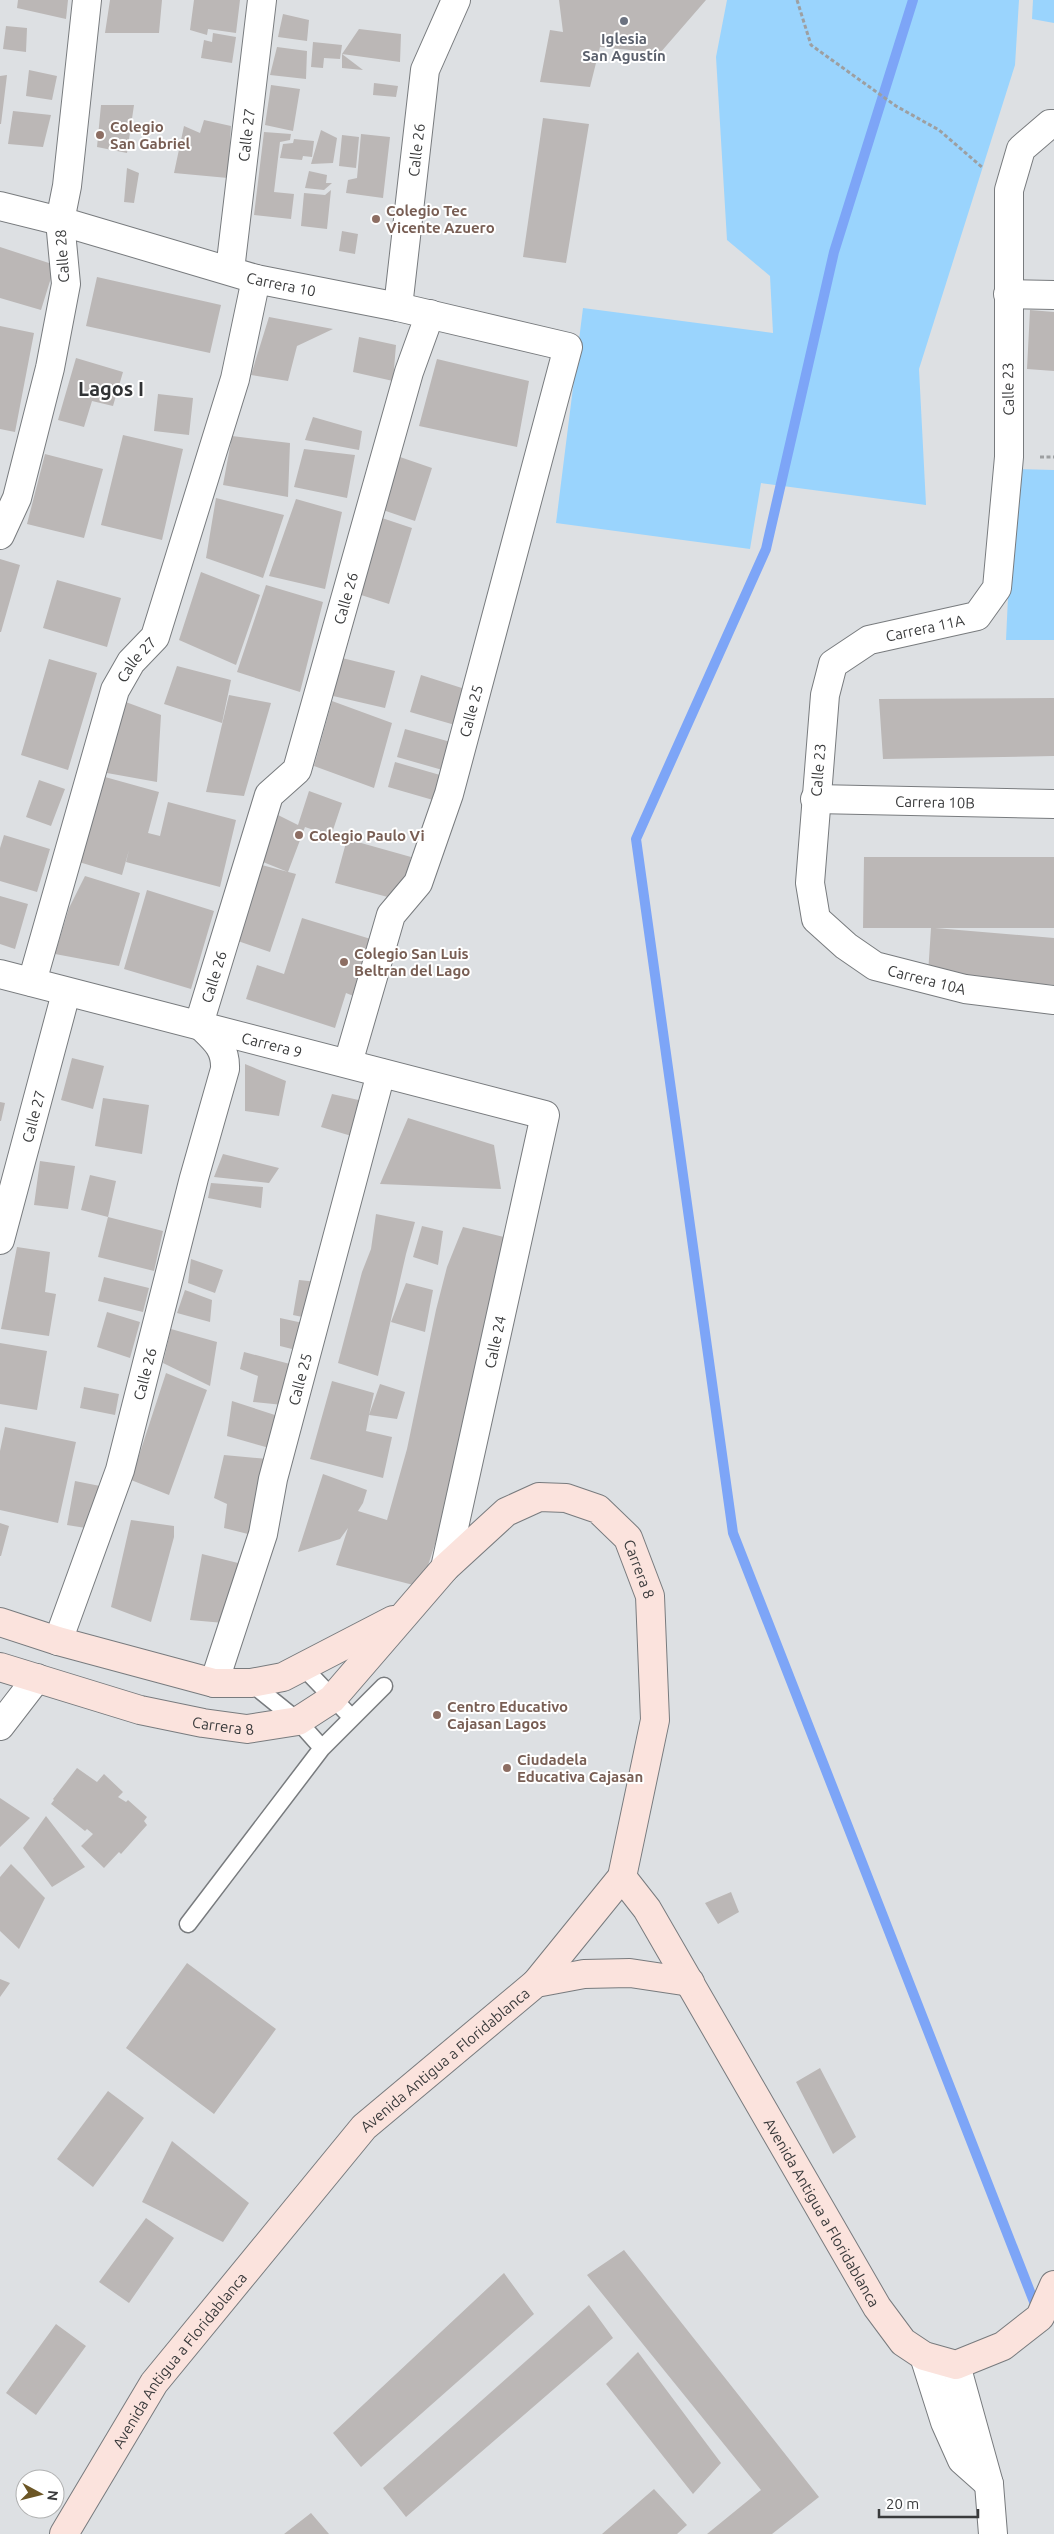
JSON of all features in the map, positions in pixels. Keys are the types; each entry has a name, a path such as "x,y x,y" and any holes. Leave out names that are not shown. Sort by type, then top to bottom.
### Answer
{"street":[{"name":"Calle 28","path":"0,535 17,498 50,368 66,284 60,221 67,186 87,0"},
{"name":"Calle 27","path":"230,270 262,0"},
{"name":"Calle 26","path":"398,307 425,70 456,0"},
{"name":"Calle 23","path":"997,588 1009,457 1009,190 1021,150 1050,124 1054,124"},
{"name":"Carrera 10","path":"0,206 60,221 256,279 398,307 568,347"},
{"name":"Calle 27","path":"32,982 115,690 131,662 155,637 175,576 235,379 256,279"},
{"path":"1008,294 1054,295"},
{"name":"Calle 26","path":"58,1641 120,1470 194,1178 225,1069 226,1056 218,1044 199,1024 269,795 296,770 409,372 430,314"},
{"name":"Calle 25","path":"348,1063 391,915 418,883 449,794 568,347"},
{"name":"Carrera 11A","path":"868,640 977,616 997,588"},
{"name":"Calle 23","path":"816,919 810,882 815,799 825,695 833,664 868,640"},
{"name":"Carrera 10B","path":"815,799 1054,804"},
{"name":"Carrera 10A","path":"816,919 846,946 875,966 964,989 1054,1000"},
{"name":"Carrera 9","path":"0,974 66,993 199,1024 545,1116"},
{"name":"Calle 27","path":"0,1240 66,993"},
{"name":"Calle 25","path":"214,1683 263,1534 273,1479 381,1073"},
{"name":"Calle 24","path":"445,1568 545,1116"},
{"name":"Carrera 8","path":"0,1667 140,1710 203,1723 247,1729 298,1721 332,1699 445,1568 506,1512 539,1498 566,1498 598,1509 628,1538 650,1596 655,1720 622,1877 536,1983"},
{"name":"Carrera 8","path":"0,1622 58,1641 214,1683 251,1683 283,1677 407,1612"},
{"path":"0,1726 37,1678"},
{"path":"622,1877 647,1909 690,1982"},
{"name":"Avenida Antigua a Floridablanca","path":"64,2534 154,2383 364,2126 536,1983 584,1974 630,1973 690,1982 877,2307 903,2342 924,2356 956,2365"},
{"path":"994,2534 988,2484 956,2365 1003,2346 1040,2318 1054,2285"},
{"path":"924,2356 945,2422 962,2460 988,2484"}],"lane":[{"path":"303,1667 352,1718"},
{"path":"251,1683 298,1721 322,1748"},
{"path":"188,1924 322,1748 384,1686"}],"path":[{"path":"796,0 811,45 896,106 939,130 1009,190"}],"shaded area":[{"path":"727,0 1019,0 1015,65 919,369 926,505 761,483 750,549 556,523 583,308 773,333 770,276 727,240 716,57"},
{"path":"1033,0 1054,0 1054,23 1032,19"},
{"path":"1014,469 1054,470 1054,640 1006,640"}],"building":[{"path":"18,0 68,0 66,19 17,8"},
{"path":"110,0 162,0 159,33 105,33"},
{"path":"194,0 240,0 236,33 208,29 207,35 190,30"},
{"name":"Iglesia San Agustín","path":"559,0 706,0 660,53 600,47 590,87 540,82 550,30 563,32"},
{"path":"283,14 309,20 307,41 278,37"},
{"path":"6,26 27,28 26,52 3,49"},
{"path":"359,29 401,34 400,62 342,54"},
{"path":"213,33 236,37 232,63 201,58 204,40 212,42"},
{"path":"313,42 342,45 340,59 324,58 323,68 311,67"},
{"path":"277,47 307,51 306,79 270,75"},
{"path":"342,54 363,70 342,68"},
{"path":"29,70 57,76 52,100 26,96"},
{"path":"7,75 1,124 0,124 0,76"},
{"path":"374,83 398,86 396,97 373,95"},
{"path":"271,85 300,89 293,131 265,125"},
{"path":"101,105 134,105 127,153 97,147"},
{"path":"13,111 51,115 43,147 8,144"},
{"path":"543,118 589,124 566,263 523,257"},
{"path":"204,120 231,126 228,178 174,173 184,126 200,133"},
{"path":"321,130 337,138 333,163 311,164"},
{"path":"264,132 291,134 290,140 280,142 274,192 294,194 291,219 254,215"},
{"path":"361,134 390,137 383,198 346,193 348,180 357,178"},
{"path":"342,135 359,137 356,168 339,166"},
{"path":"294,139 314,141 312,157 303,156 302,160 280,158 283,144 293,143"},
{"path":"127,168 139,173 134,203 124,202"},
{"path":"309,171 327,175 326,183 332,183 324,190 305,188"},
{"path":"331,190 327,229 301,226 304,193 325,195"},
{"path":"342,231 358,234 355,254 339,251"},
{"path":"0,247 55,265 41,310 0,298"},
{"path":"97,277 221,305 210,353 86,326"},
{"path":"1030,310 1054,312 1054,371 1027,369"},
{"path":"269,317 333,329 297,346 288,381 251,375"},
{"path":"0,326 34,333 15,432 0,429"},
{"path":"359,337 396,345 393,381 353,372"},
{"path":"76,358 123,372 113,406 92,401 84,427 58,420"},
{"path":"437,359 529,381 517,447 419,426"},
{"path":"158,394 193,398 189,435 154,431"},
{"path":"313,417 362,431 359,450 305,440"},
{"path":"123,435 183,449 162,540 101,525"},
{"path":"232,436 290,443 288,497 223,485"},
{"path":"304,449 355,455 347,498 294,487"},
{"path":"45,454 103,469 84,538 27,524"},
{"path":"400,457 432,468 415,521 383,510"},
{"path":"216,498 284,515 263,578 206,558"},
{"path":"296,499 342,512 325,589 269,576"},
{"path":"382,518 412,528 389,604 358,594"},
{"path":"0,559 20,565 1,632 0,632"},
{"path":"201,572 260,595 236,665 179,640"},
{"path":"57,580 121,598 107,647 43,628"},
{"path":"266,585 323,602 300,692 237,672"},
{"path":"342,658 395,671 385,708 333,696"},
{"path":"49,659 97,673 68,770 21,755"},
{"path":"177,666 231,680 222,723 164,704"},
{"path":"421,675 465,689 455,725 410,712"},
{"path":"229,695 271,703 244,796 206,792"},
{"path":"1054,698 1054,756 883,759 879,699"},
{"path":"123,701 161,715 157,782 107,773"},
{"path":"332,701 392,723 374,788 314,766"},
{"path":"405,729 454,743 446,771 397,757"},
{"path":"395,762 440,775 433,800 388,787"},
{"path":"105,777 159,792 148,833 160,836 168,802 236,820 220,887 126,862 129,850 122,875 79,862"},
{"path":"39,780 65,789 51,826 26,817"},
{"path":"309,791 342,803 331,836 305,827 288,872 258,860 272,812 298,825"},
{"path":"4,835 50,849 37,892 0,881 0,848"},
{"path":"347,839 411,857 399,900 335,883"},
{"path":"864,857 1054,857 1054,928 935,928 1054,938 1054,985 928,974 931,928 863,928"},
{"path":"254,863 296,874 270,952 232,939"},
{"path":"85,876 140,893 119,966 55,954 69,908"},
{"path":"147,890 214,911 191,989 124,969"},
{"path":"0,896 28,904 15,949 0,944"},
{"path":"302,918 374,940 361,999 346,993 335,1028 246,999 257,965 284,974"},
{"path":"72,1058 104,1066 93,1109 61,1100"},
{"path":"245,1064 286,1081 279,1116 245,1111"},
{"path":"332,1094 363,1101 355,1137 321,1127"},
{"path":"103,1098 149,1105 142,1154 95,1146"},
{"path":"0,1102 5,1103 1,1121 0,1121"},
{"path":"408,1118 494,1145 501,1189 380,1184"},
{"path":"223,1154 279,1168 269,1183 214,1177"},
{"path":"40,1161 75,1166 68,1209 34,1205"},
{"path":"90,1175 116,1181 108,1217 81,1210"},
{"path":"211,1183 263,1187 261,1208 208,1198"},
{"path":"376,1214 415,1222 378,1376 338,1363 362,1272 371,1249"},
{"path":"108,1217 163,1231 154,1271 98,1257"},
{"path":"422,1226 443,1231 438,1265 413,1257"},
{"path":"463,1227 512,1239 461,1464 421,1587 336,1565 348,1528 340,1539 298,1552 323,1474 367,1490 358,1511 387,1520 407,1449 436,1310 447,1267"},
{"path":"17,1247 50,1252 45,1292 56,1294 49,1336 1,1329"},
{"path":"191,1259 223,1270 215,1293 188,1283"},
{"path":"104,1277 149,1288 143,1312 98,1301"},
{"path":"299,1280 318,1282 307,1318 293,1315"},
{"path":"406,1283 433,1290 425,1332 391,1322"},
{"path":"185,1290 212,1300 210,1322 177,1313"},
{"path":"107,1312 140,1322 130,1358 97,1347"},
{"path":"280,1318 303,1323 300,1351 280,1346"},
{"path":"171,1329 217,1342 210,1386 163,1363"},
{"path":"0,1343 47,1351 37,1410 0,1404"},
{"path":"244,1352 290,1364 283,1405 253,1402 258,1376 240,1369"},
{"path":"166,1373 207,1390 169,1495 131,1480"},
{"path":"332,1381 374,1393 366,1431 392,1437 383,1478 310,1459"},
{"path":"380,1384 405,1392 397,1419 369,1415"},
{"path":"84,1387 119,1394 115,1415 80,1408"},
{"path":"232,1401 278,1416 273,1449 227,1436"},
{"path":"5,1427 76,1442 58,1523 0,1510 0,1451"},
{"path":"224,1455 268,1459 252,1535 224,1528 227,1504 214,1498"},
{"path":"75,1481 100,1486 92,1529 67,1525"},
{"path":"131,1520 174,1526 174,1537 151,1622 111,1607"},
{"path":"0,1523 9,1526 1,1556 0,1556"},
{"path":"202,1554 242,1564 224,1623 190,1620"},
{"path":"77,1768 97,1782 104,1774 123,1792 118,1797 126,1802 128,1800 147,1817 144,1821 147,1825 121,1854 119,1852 104,1868 81,1846 93,1834 87,1829 85,1831 51,1804"},
{"path":"0,1798 30,1818 0,1847"},
{"path":"46,1816 85,1867 52,1887 23,1848"},
{"path":"11,1864 45,1898 19,1949 0,1931 0,1877"},
{"path":"731,1892 739,1912 718,1924 705,1903"},
{"path":"187,1963 276,2029 214,2114 126,2048"},
{"path":"0,1979 10,1983 0,1997"},
{"path":"820,2068 856,2137 833,2154 796,2082"},
{"path":"108,2091 144,2118 93,2187 57,2159"},
{"path":"172,2141 249,2203 223,2242 142,2202"},
{"path":"146,2218 174,2238 129,2303 99,2282"},
{"path":"624,2250 819,2497 772,2534 707,2534 761,2490 587,2275"},
{"path":"504,2273 534,2314 361,2467 333,2433"},
{"path":"589,2305 613,2338 406,2517 383,2488"},
{"path":"56,2324 86,2346 36,2415 6,2393"},
{"path":"638,2352 721,2463 693,2494 606,2384"},
{"path":"654,2489 687,2525 677,2534 602,2534"},
{"path":"311,2513 329,2534 284,2534"}],"waterway":[{"path":"913,0 834,252 766,549 636,839 733,1533 1038,2312"}],"place":[{"name":"Iglesia San Agustín","path":"624,21"},
{"name":"Colegio San Gabriel","path":"100,135"},
{"name":"Colegio Tec Vicente Azuero","path":"376,219"},
{"name":"Colegio Paulo Vi","path":"299,835"},
{"name":"Colegio San Luis Beltran del Lago","path":"344,962"},
{"name":"Centro Educativo Cajasan Lagos","path":"437,1715"},
{"name":"Ciudadela Educativa Cajasan","path":"507,1768"}],"district":[{"name":"Lagos I","path":"111,388"}]}
